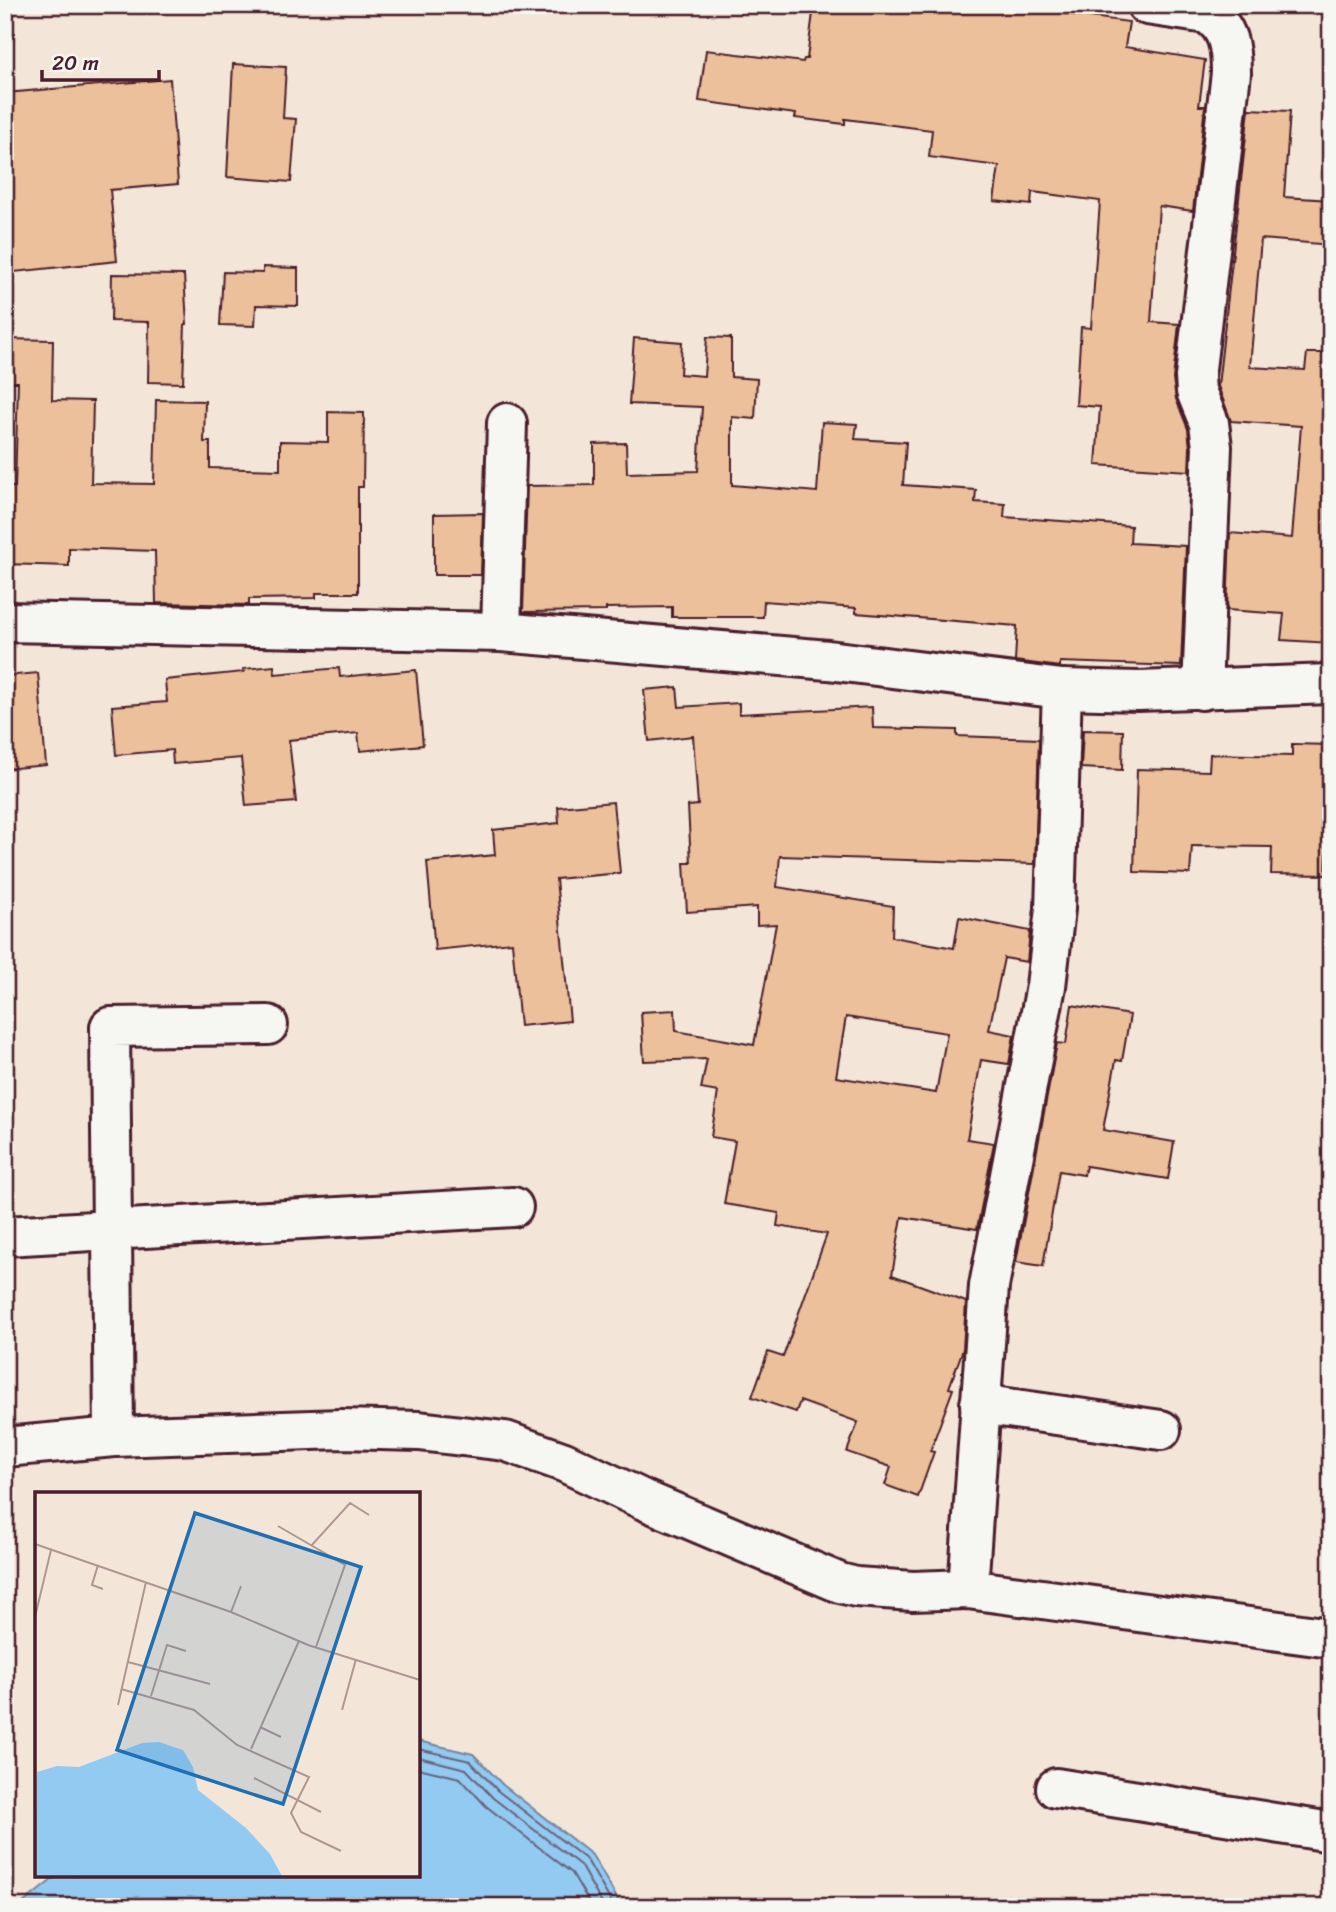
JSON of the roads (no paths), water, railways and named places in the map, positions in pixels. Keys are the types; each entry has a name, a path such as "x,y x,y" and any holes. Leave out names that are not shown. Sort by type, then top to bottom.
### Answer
{"street":[{"path":"1147,5 1207,14 1220,24 1225,32 1231,55 1195,377 1196,391 1209,423 1212,447 1202,690"},
{"path":"501,632 508,423"},
{"path":"5,622 501,632 828,660 1062,689 1202,690 1331,684"},
{"path":"968,1589 989,1286 1046,986 1055,909 1059,856 1062,689"},
{"path":"114,1437 110,1027 268,1025"},
{"path":"5,1236 513,1207"},
{"path":"980,1404 1161,1430"},
{"path":"5,1447 114,1437 341,1429 419,1432 505,1441 553,1457 643,1500 848,1585 913,1591 968,1589 1331,1639"},
{"path":"1056,1788 1331,1832"}],"water":[{"path":"420,1741 473,1754 503,1785 592,1855 622,1907 18,1907 56,1877 420,1877"}]}
